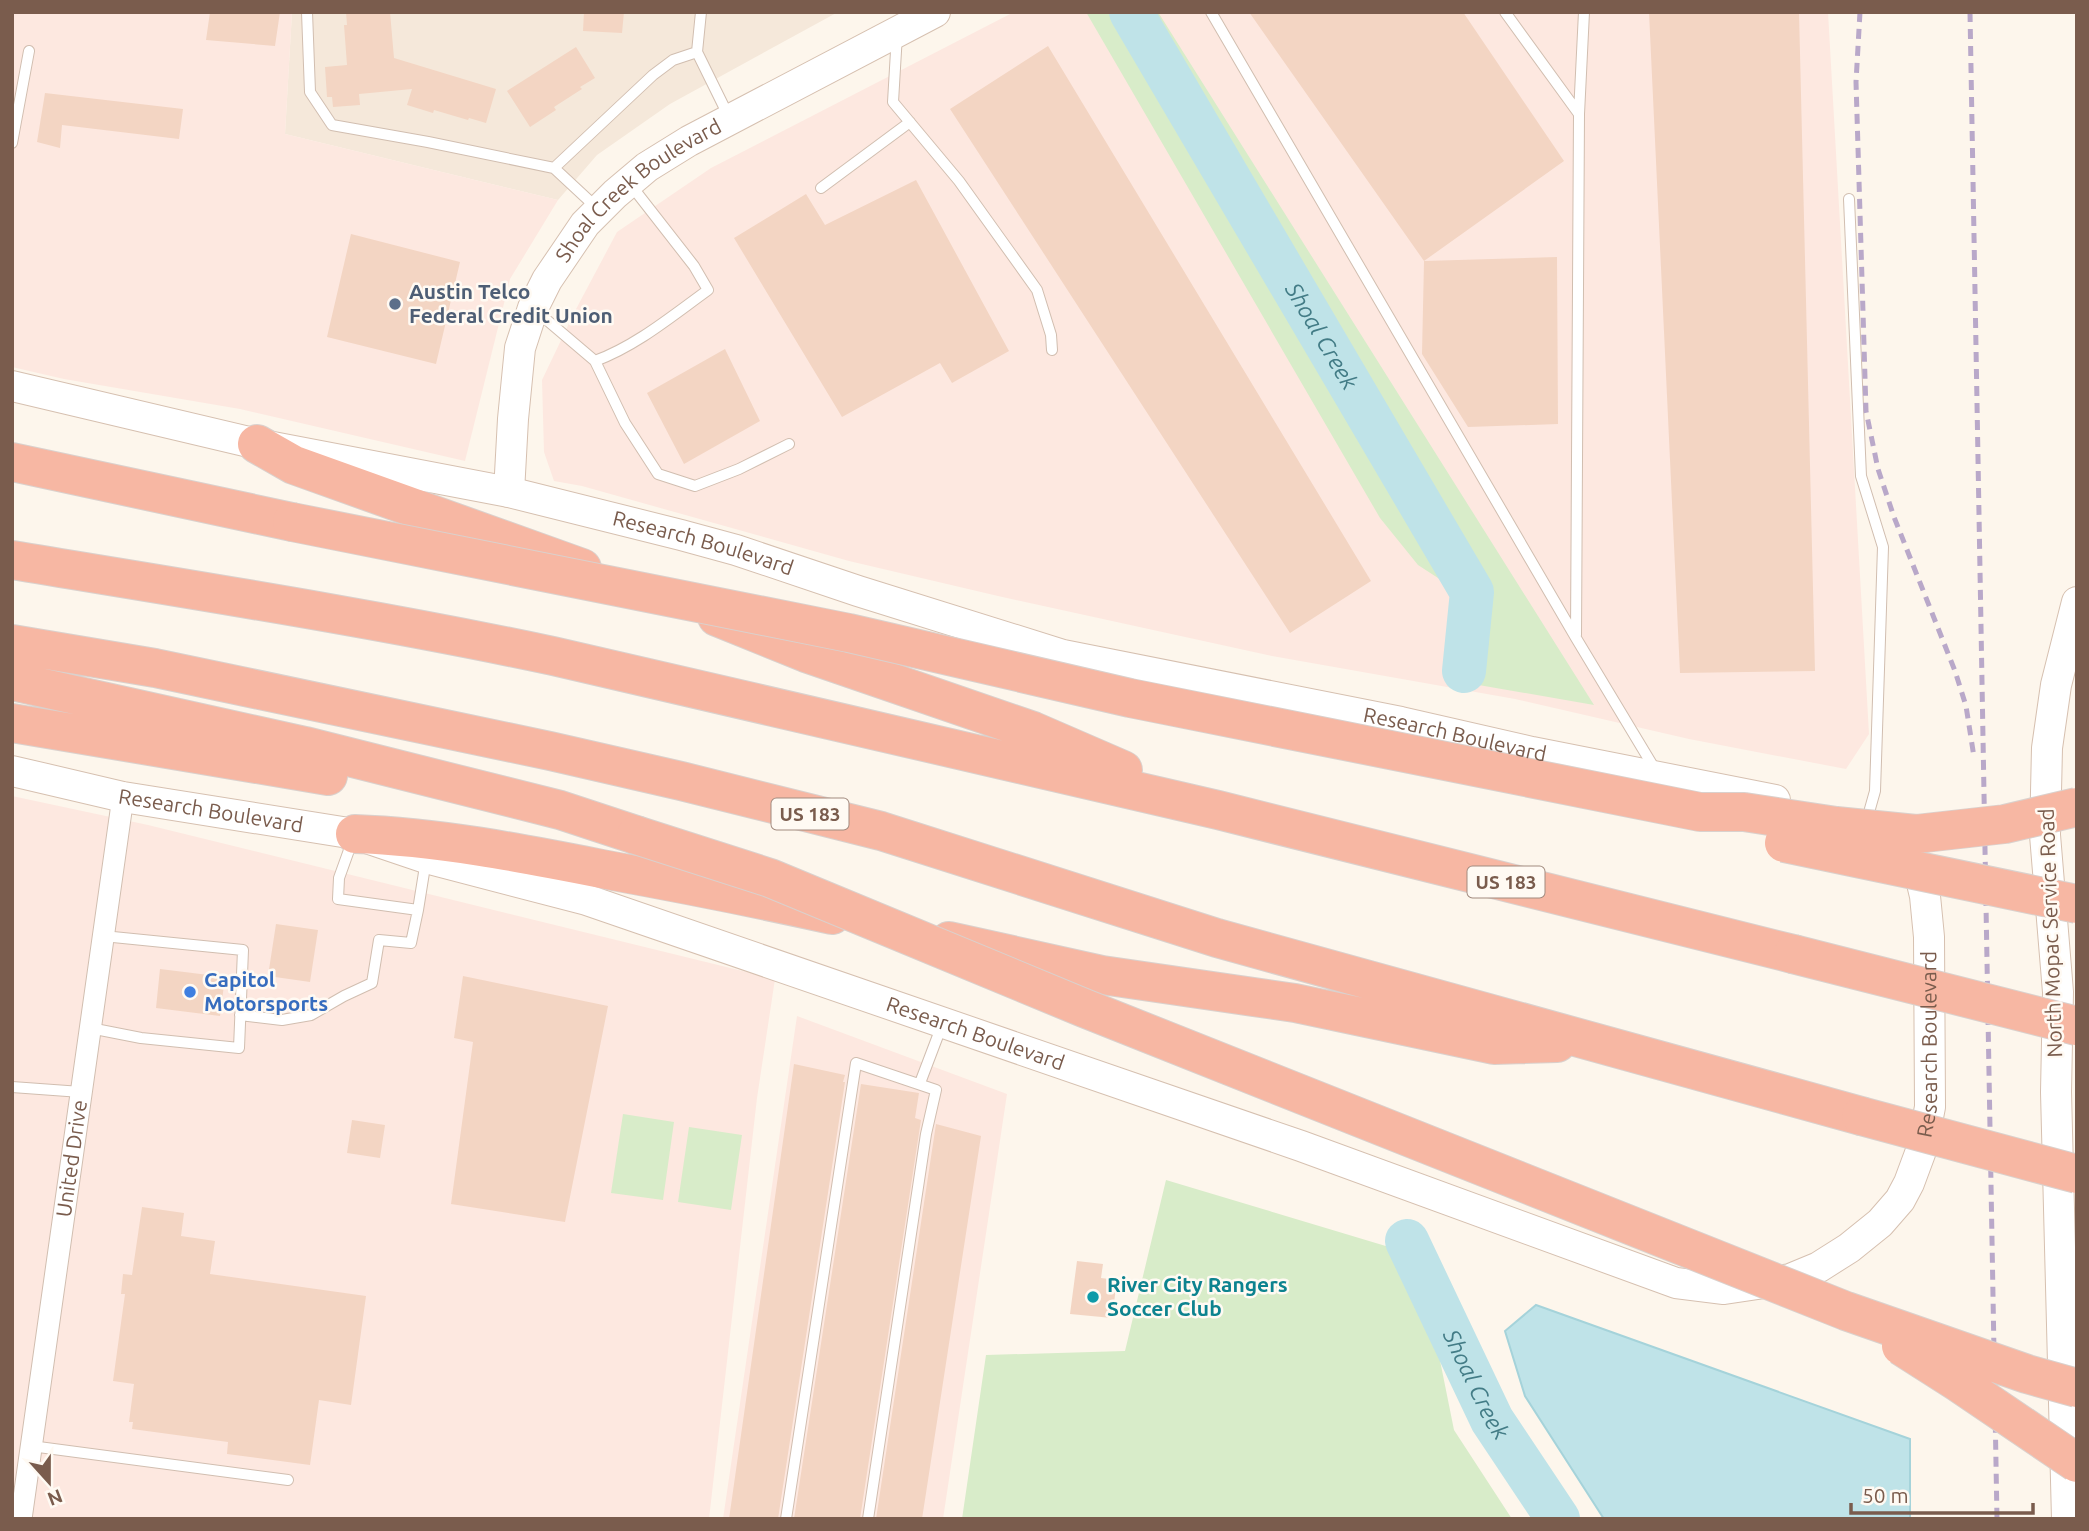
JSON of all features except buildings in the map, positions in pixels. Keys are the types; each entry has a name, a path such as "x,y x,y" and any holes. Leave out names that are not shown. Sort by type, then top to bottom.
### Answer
{"highway":[{"path":"257,444 294,465 734,623 806,653 1033,732 1218,810"},
{"path":"12,462 292,522 849,632 1130,698 1700,812 1744,811 1836,826 1916,834 2005,824 2077,807"},
{"name":"US 183","path":"12,560 489,643 1218,810 2077,1026"},
{"name":"US 183","path":"12,644 155,668 537,749 681,781 881,831 1217,938 2077,1174"},
{"path":"12,681 305,746 560,810 770,878 1084,1008 1846,1311 2027,1374 2077,1388"},
{"path":"12,723 318,774 636,835"},
{"path":"1700,812 1737,833 2077,904"},
{"path":"355,834 403,836 544,858 757,898 1102,975 1295,1003 1494,1045 1594,1041"},
{"path":"1846,1311 2077,1463"}],"main road":[{"name":"Shoal Creek Boulevard","path":"509,492 520,348 533,309 547,280 585,224 628,182 689,141 898,22 935,12"},
{"name":"Research Boulevard","path":"12,386 257,444 509,492 736,550 858,592 1063,655 1401,722 1660,779 1843,813 1896,836 1911,856 1920,875 1929,937 1930,1107 1922,1147 1900,1199 1880,1223 1849,1248 1819,1267 1790,1279 1724,1289 1676,1283 1301,1146 587,900 426,858 355,834 123,797 12,771"},
{"name":"North Mopac Service Road","path":"2067,1519 2056,1092 2058,992 2045,835 2046,748 2056,685 2077,602"}],"street":[{"name":"United Drive","path":"21,1519 123,797"}],"lane":[{"path":"307,12 310,92 332,125 554,168 599,210"},
{"path":"701,12 697,52 731,119"},
{"path":"1211,12 1660,779"},
{"path":"1506,12 1579,114"},
{"path":"1576,638 1579,114 1584,12"},
{"path":"898,22 893,102 959,181 1037,290 1051,335 1052,350"},
{"path":"12,143 29,51"},
{"path":"554,168 653,75 673,60 697,52"},
{"path":"821,188 910,122"},
{"path":"595,361 611,355 658,326 708,290 694,267 628,182"},
{"path":"1849,199 1861,476 1882,547 1875,791 1866,823"},
{"path":"533,309 595,361 625,423 658,474 695,486 739,469 789,444"},
{"path":"355,834 339,878 338,899 418,910"},
{"path":"240,1014 282,1020 311,1016 372,983 379,940 411,943 426,858"},
{"path":"90,1028 141,1038 239,1048 243,950 103,936"},
{"path":"920,1083 943,1023"},
{"path":"786,1519 856,1063 936,1090 926,1134 868,1519"},
{"path":"12,1087 81,1092"},
{"path":"31,1446 288,1480"}],"shaded area":[{"path":"12,12 292,12 285,134 558,200 510,279 465,461 240,409 64,379 12,367"},
{"path":"292,12 838,12 670,104 597,155 558,200 285,134"},
{"path":"1014,12 1828,12 1869,734 1846,769 1689,739 1515,699 1272,656 998,596 849,561 582,486 554,481 544,452 542,380 617,232 711,168"},
{"path":"12,796 148,825 775,979 757,1098 709,1519 12,1519"},
{"path":"797,1016 1007,1094 943,1519 723,1519"}],"green space":[{"path":"1086,12 1158,12 1594,705 1450,680 1463,615 1458,591 1418,565 1380,518"},
{"path":"623,1114 674,1122 663,1200 611,1193"},
{"path":"689,1127 742,1135 731,1210 678,1202"},
{"path":"1166,1180 1419,1256 1454,1430 1512,1519 962,1519 986,1355 1125,1351"}],"water":[{"path":"1536,1305 1910,1439 1910,1519 1604,1519 1525,1396 1505,1331"}],"waterway":[{"name":"Shoal Creek","path":"1131,12 1472,592 1464,671"},
{"name":"Shoal Creek","path":"1407,1241 1492,1420 1558,1519"}],"railway":[{"path":"1860,12 1856,82 1866,411 1878,469 1894,517 1955,671 1966,706 1974,757"},
{"path":"1970,12 1997,1519"}],"place":[{"name":"Austin Telco Federal Credit Union","path":"395,304"},
{"name":"Capitol Motorsports","path":"190,992"},
{"name":"River City Rangers Soccer Club","path":"1093,1297"}]}
